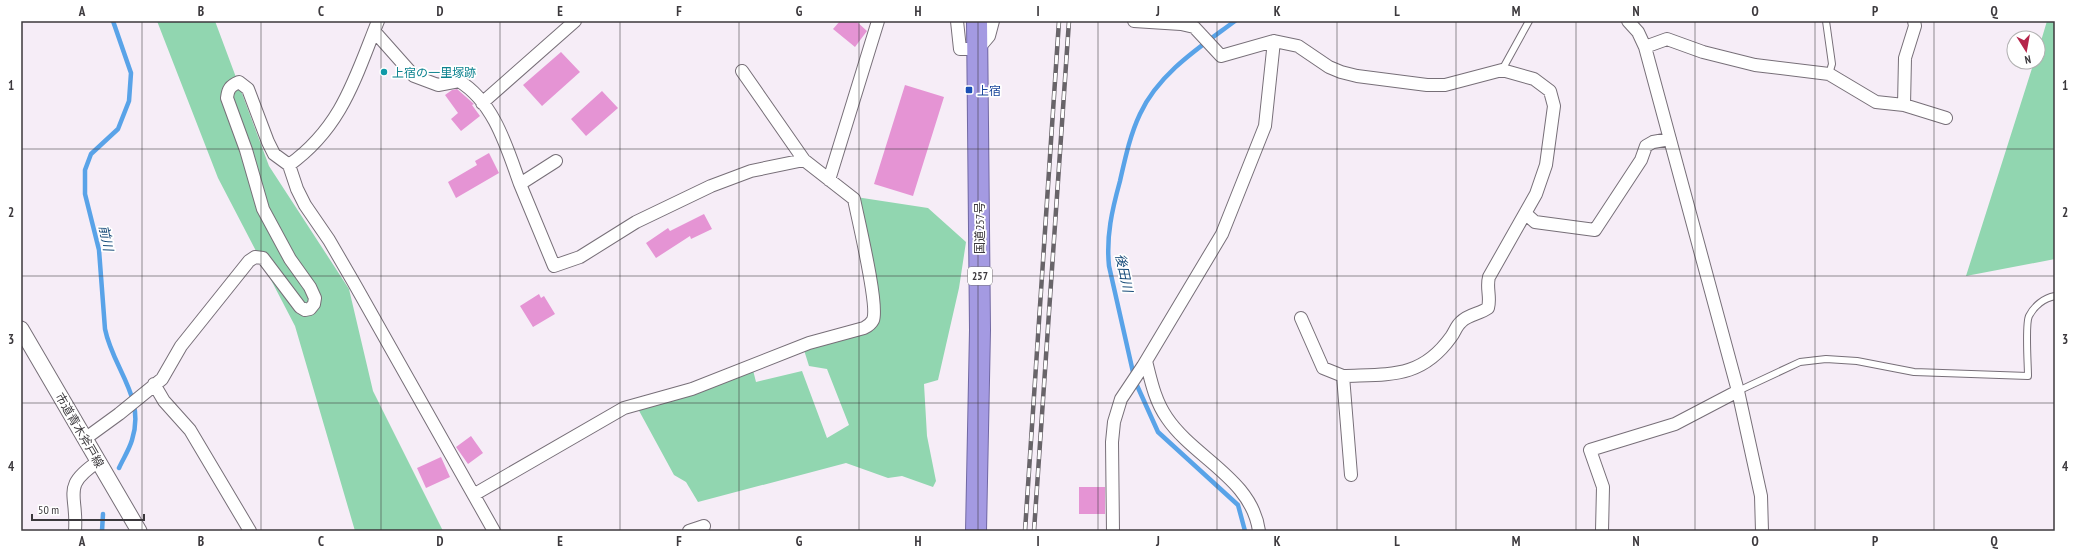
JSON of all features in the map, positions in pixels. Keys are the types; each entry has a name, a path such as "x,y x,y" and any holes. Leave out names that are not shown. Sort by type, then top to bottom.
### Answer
{"highway":[{"name":"国道257号","path":"976,531 980,330 977,21"}],"street":[{"path":"482,103 576,21"},
{"path":"829,180 878,21"},
{"path":"957,21 960,49 978,49 989,36 993,21"},
{"path":"1134,21 1181,24 1194,28 1201,33 1222,56 1274,41 1298,46 1341,72 1394,82 1445,85 1502,70 1534,79 1550,91 1554,106 1546,165 1536,194 1490,277 1488,286 1490,297 1488,308 1482,313 1461,321 1452,337 1424,363 1411,371 1394,374 1343,376 1323,368 1301,318"},
{"path":"1628,21 1638,32 1645,48 1738,391 1761,496 1762,531"},
{"path":"1904,105 1905,58 1915,26 1914,21"},
{"path":"376,26 414,76 438,85 459,81 482,103 493,117 554,266 580,257 636,222 711,186 751,171 804,160"},
{"path":"289,165 304,154 322,136 343,106 376,26"},
{"path":"1645,48 1667,39 1703,52 1755,65 1829,74 1876,102 1904,105 1946,118"},
{"path":"1113,531 1112,442 1114,422 1121,399 1145,364 1222,234 1265,126 1274,41"},
{"path":"475,494 624,408 692,389 809,343 869,325 874,316 872,288 854,199 804,160 742,71"},
{"path":"86,438 119,414 162,379 181,346 249,261 255,257 263,258 300,307 305,310 310,309 314,304 314,298 310,287 290,259 263,209 246,150 227,98 228,91 232,85 239,82 248,89 274,154 289,165 297,189 305,205 329,240 354,283 475,494 494,531"},
{"path":"1526,214 1535,222 1595,230 1641,160 1646,146 1654,142 1670,139"},
{"path":"520,184 556,161"},
{"name":"市道青木斧戸線","path":"21,329 139,531"},
{"path":"1145,364 1156,400 1168,420 1241,490 1252,508 1259,531"},
{"path":"1343,376 1351,475"},
{"path":"154,384 164,401 190,430 250,531"},
{"path":"1602,531 1603,487 1590,450 1675,424 1738,391"},
{"path":"75,531 73,490 76,481 83,472 98,461"},
{"path":"689,531 704,526"}],"lane":[{"path":"1502,70 1529,21"},
{"path":"1826,21 1832,64 1829,74"},
{"path":"1738,391 1800,362 1826,359 1857,360 1914,372 2028,376 2028,318 2037,305 2049,297 2055,296"}],"green space":[{"path":"157,21 215,21 269,166 349,289 373,391 443,531 355,531 295,326 218,178"},
{"path":"2047,21 2055,21 2055,259 1966,276 2031,70 2046,70 2046,30 2044,30"},
{"path":"856,197 928,208 966,242 959,288 938,380 924,384 927,436 936,481 933,487 902,476 888,478 846,463 698,502 686,482 674,475 637,407 734,379 753,370 756,382 802,371 827,438 849,425 827,369 809,366 804,350 866,332 879,322 874,275"}],"building":[{"path":"840,21 856,21 867,31 855,47 833,29"},
{"path":"561,52 580,72 542,106 523,85"},
{"path":"905,85 944,97 913,196 874,184"},
{"path":"457,89 474,104 472,105 480,116 461,131 451,119 458,113 445,95 452,90"},
{"path":"602,91 618,108 586,136 571,119"},
{"path":"489,153 499,173 456,198 448,182 477,165 475,161"},
{"path":"704,214 712,229 691,239 690,236 656,258 646,243 668,228 670,231"},
{"path":"539,294 541,298 544,296 555,314 533,327 520,306"},
{"path":"471,436 483,453 468,464 456,447"},
{"path":"441,457 450,477 426,488 417,468"},
{"path":"1079,487 1105,487 1105,514 1079,514"}],"waterway":[{"name":"前川","path":"113,21 131,73 129,101 118,129 91,154 85,170 85,194 99,250 105,329 109,343 127,383 135,410 135,425 132,440 119,468"},
{"name":"後田川","path":"1235,21 1169,73 1148,99 1133,130 1128,147 1110,223 1108,255 1109,266 1135,381 1158,432 1238,505 1245,531"},
{"name":"前川","path":"102,531 103,514"}],"railway":[{"path":"1025,531 1059,21"},
{"path":"1034,531 1069,21"}],"place":[{"name":"上宿の一里塚跡","path":"384,72"},
{"name":"上宿","path":"969,90"}]}
